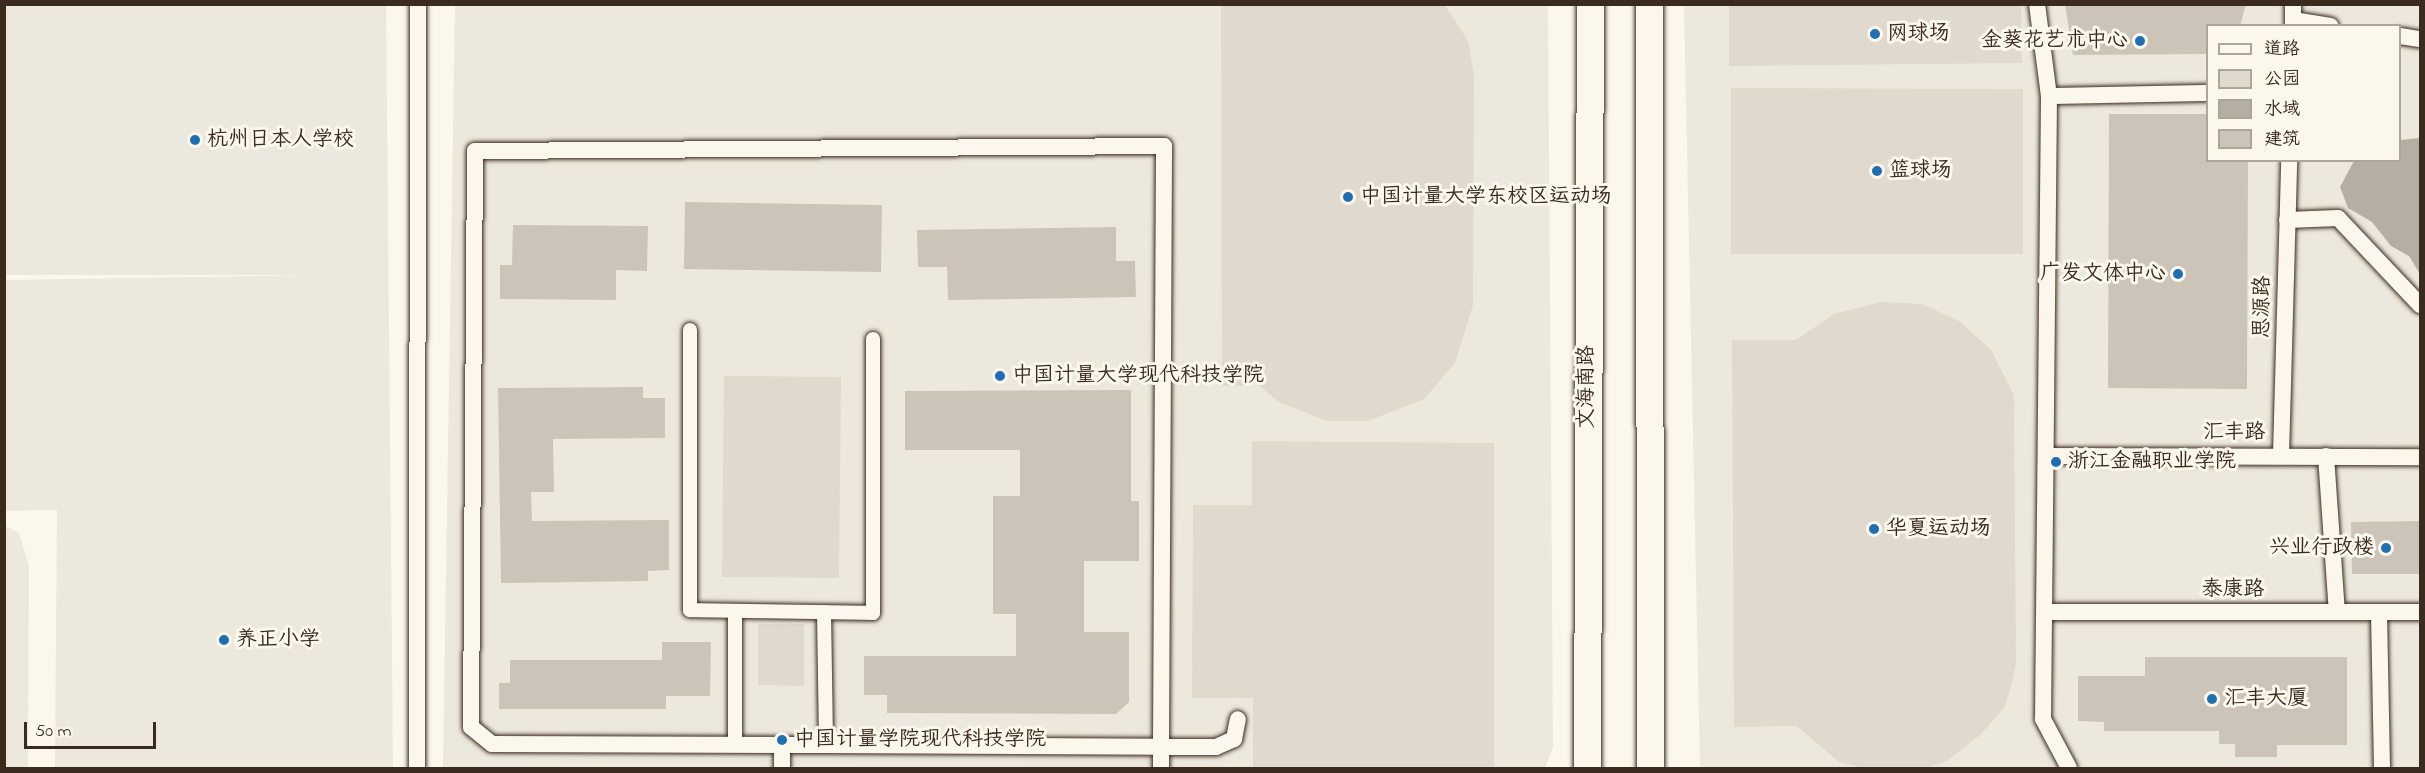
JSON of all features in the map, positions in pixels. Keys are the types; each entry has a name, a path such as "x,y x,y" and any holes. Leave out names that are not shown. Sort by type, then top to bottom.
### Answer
{"main road":[{"name":"文海南路","path":"1587,768 1590,4"},
{"path":"1649,4 1650,768"}],"street":[{"path":"417,768 418,4"},
{"path":"2037,4 2049,96 2043,719 2069,768"},
{"path":"2293,17 2323,24"},
{"path":"2401,36 2421,39"},
{"path":"2049,96 2206,93"},
{"path":"1161,768 1161,747 1164,146 475,151 471,727 492,744 826,745 1161,747 1216,747 1234,739 1238,719"},
{"name":"思源路","path":"2282,455 2289,162"},
{"path":"2287,220 2338,218 2421,305"},
{"path":"690,330 690,610 873,613 873,339"},
{"name":"汇丰路","path":"2047,456 2421,457"},
{"path":"2326,456 2337,612"},
{"path":"735,611 735,745"},
{"path":"824,612 826,745"},
{"name":"泰康路","path":"2045,612 2421,612"},
{"path":"2379,612 2382,768"},
{"path":"782,745 782,768"}],"shaded area":[{"name":"养正小学","path":"5,4 386,5 393,768 55,768 57,510 5,511 5,280 320,275 5,275"},
{"name":"中国计量大学现代科技学院","path":"455,5 1548,5 1553,747 1545,768 443,768"},
{"name":"浙江金融职业学院","path":"1684,5 2420,5 2420,768 1700,768"},
{"path":"5,526 19,533 29,566 28,768 5,768"}],"green space":[{"name":"中国计量大学东校区运动场","path":"1221,5 1445,5 1468,41 1474,75 1473,305 1455,363 1424,399 1368,421 1327,421 1279,402 1248,376 1246,386 1222,386"},
{"name":"网球场","path":"1729,5 2021,5 2022,63 1729,66"},
{"name":"篮球场","path":"1731,88 2023,89 2023,254 1731,254"},
{"name":"华夏运动场","path":"1881,302 1922,304 1959,321 1991,350 2014,395 2016,664 2011,687 2004,708 1980,735 1947,761 1925,768 1864,768 1839,762 1797,726 1734,727 1732,340 1796,340 1834,314"},
{"path":"724,376 841,377 839,578 722,577"},
{"path":"1252,441 1494,443 1494,768 1253,768 1253,698 1192,698 1193,505 1252,505"},
{"path":"758,624 804,624 804,686 758,685"}],"water":[{"path":"2420,138 2420,274 2409,256 2391,246 2372,222 2348,208 2340,187 2353,162 2401,162 2401,140"}],"building":[{"name":"金葵花艺术中心","path":"2065,4 2246,4 2241,24 2206,24 2206,54 2073,55"},
{"name":"广发文体中心","path":"2109,114 2206,114 2206,162 2248,162 2247,389 2108,388"},
{"path":"685,202 882,205 881,272 684,269"},
{"path":"513,225 648,226 647,271 616,270 616,300 500,299 500,265 512,265"},
{"path":"1116,227 1116,261 1135,261 1136,297 948,300 947,267 918,267 917,230"},
{"path":"643,387 643,398 665,398 665,438 553,439 554,492 531,492 532,521 669,520 669,570 648,571 648,581 501,583 498,388"},
{"path":"1131,390 1131,501 1139,501 1139,561 1084,561 1084,632 1129,632 1129,702 1116,714 887,713 887,695 864,695 864,656 1016,656 1016,614 993,614 993,496 1020,496 1020,450 905,450 905,391"},
{"name":"兴业行政楼","path":"2421,521 2421,574 2352,574 2351,522"},
{"path":"662,642 711,642 710,696 666,696 666,709 499,709 499,683 510,683 510,660 662,660"},
{"name":"汇丰大厦","path":"2145,657 2347,657 2347,745 2277,745 2277,757 2235,757 2235,744 2219,744 2219,731 2104,731 2104,722 2078,721 2078,676 2145,676"}],"place":[{"name":"网球场","path":"1875,34"},
{"name":"金葵花艺术中心","path":"2140,41"},
{"name":"杭州日本人学校","path":"195,140"},
{"name":"篮球场","path":"1877,171"},
{"name":"中国计量大学东校区运动场","path":"1348,197"},
{"name":"广发文体中心","path":"2178,274"},
{"name":"中国计量大学现代科技学院","path":"1000,376"},
{"name":"浙江金融职业学院","path":"2056,462"},
{"name":"华夏运动场","path":"1874,529"},
{"name":"兴业行政楼","path":"2386,548"},
{"name":"养正小学","path":"224,640"},
{"name":"汇丰大厦","path":"2212,699"},
{"name":"中国计量学院现代科技学院","path":"782,740"}]}
